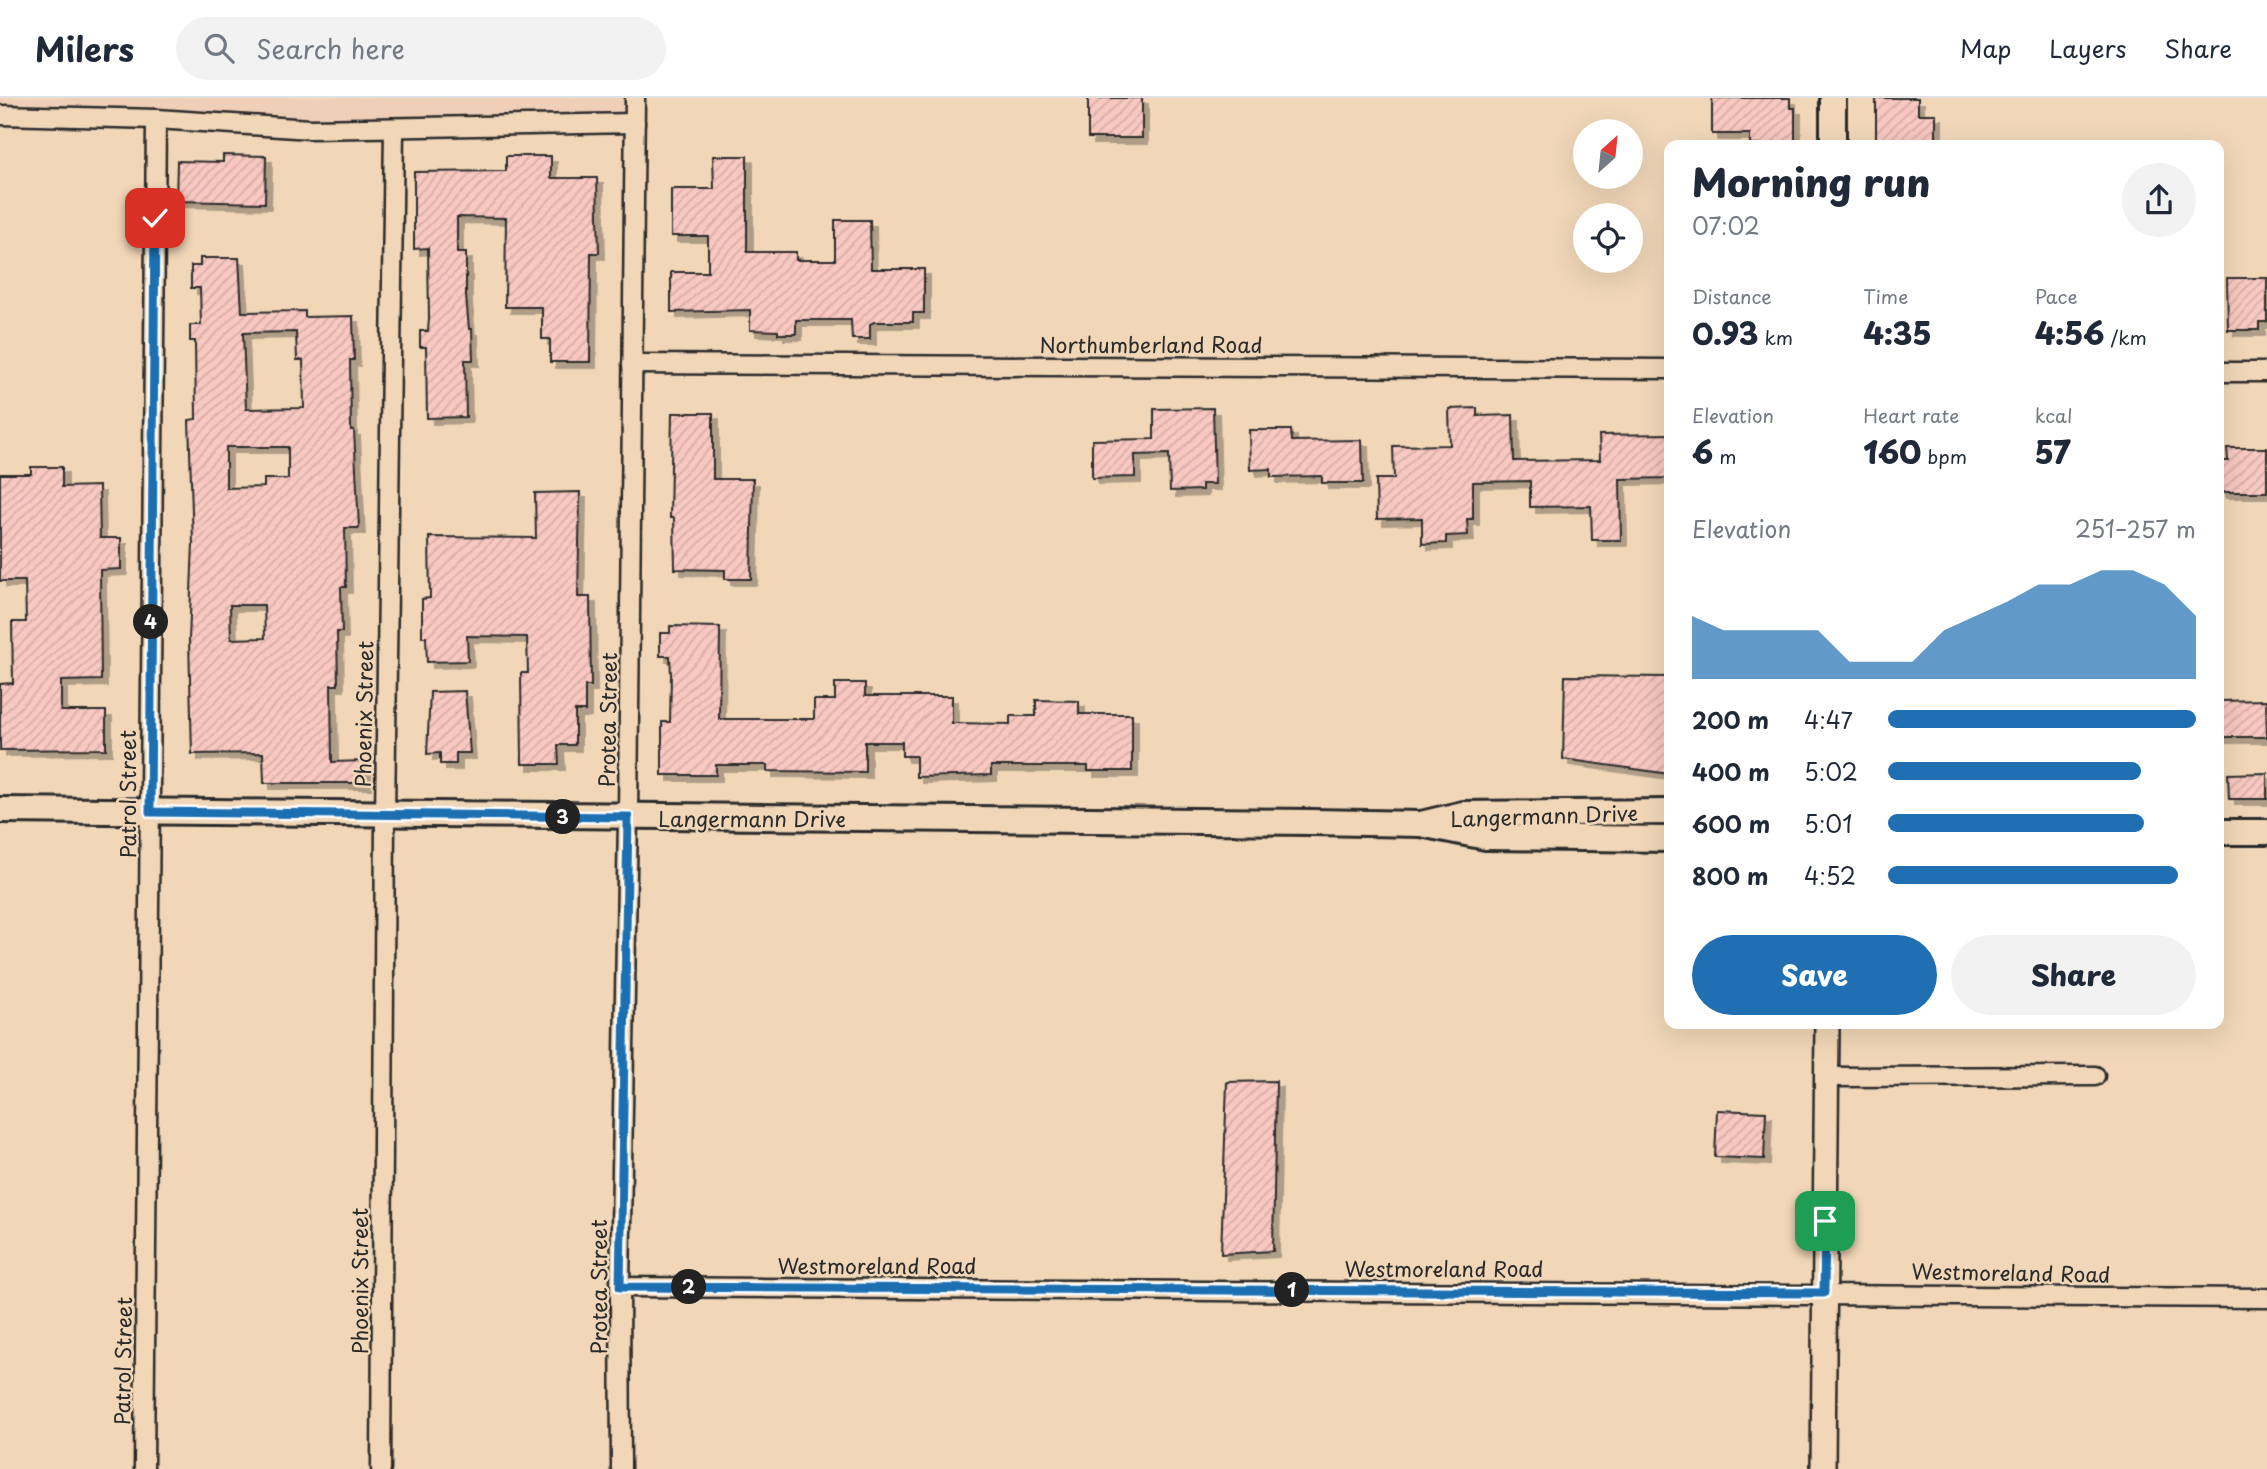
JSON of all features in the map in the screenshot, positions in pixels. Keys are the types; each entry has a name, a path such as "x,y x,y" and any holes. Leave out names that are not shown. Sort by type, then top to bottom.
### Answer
{"main road":[{"path":"1833,98 1833,140"},
{"name":"Langermann Drive","path":"0,810 384,816 1420,824 1486,837 1664,839"},
{"name":"Langermann Drive","path":"1420,824 1463,814 1664,812"},
{"path":"2224,832 2267,832"}],"street":[{"name":"Protea Street","path":"621,1469 620,1287 635,98"},
{"path":"0,115 156,119 310,129 635,123"},
{"name":"Patrol Street","path":"144,1469 156,119"},
{"name":"Phoenix Street","path":"381,1469 384,816 394,128"},
{"name":"Northumberland Road","path":"632,364 1664,369"},
{"path":"2224,372 2267,372"},
{"path":"1823,1469 1827,1029"},
{"path":"1828,1077 2095,1076"},
{"name":"Westmoreland Road","path":"620,1287 2267,1298"}],"shaded area":[{"path":"0,98 634,98 634,134 0,124"}],"building":[{"path":"1088,98 1142,98 1142,138 1088,138"},
{"path":"1712,98 1790,98 1790,108 1795,108 1795,140 1750,140 1750,134 1712,134"},
{"path":"1876,98 1918,98 1918,114 1936,114 1936,140 1876,140"},
{"path":"223,155 266,156 265,203 176,201 177,161 223,162"},
{"path":"506,156 551,156 551,178 597,178 599,253 591,253 590,362 550,362 550,339 542,339 542,307 505,307 506,218 457,217 457,253 466,253 466,296 469,329 472,329 473,360 465,360 466,417 427,418 426,347 420,347 420,331 428,331 428,248 414,249 414,172 506,171"},
{"path":"713,156 747,156 747,252 796,252 796,260 835,260 835,220 870,220 871,269 924,269 924,313 913,313 913,322 874,322 870,324 870,339 852,339 851,320 796,320 796,334 778,334 778,331 750,330 750,310 671,312 671,272 708,272 708,236 671,236 671,189 714,189"},
{"path":"200,258 239,258 242,312 305,311 305,317 353,316 354,360 350,360 351,430 354,430 359,528 345,528 346,587 341,587 342,632 337,632 338,685 331,685 332,762 365,761 365,783 264,783 263,753 192,754 189,640 193,543 189,420 196,419 195,341 190,341 190,325 201,325 200,288 191,288 191,266 200,266","holes":["296,332 297,360 303,360 304,408 246,409 243,333","226,447 288,447 288,479 264,479 264,487 226,488","230,605 264,605 265,638 231,639"]},
{"path":"2227,278 2267,278 2267,322 2259,322 2259,330 2228,330"},
{"path":"1213,408 1215,484 1202,484 1202,490 1170,491 1169,454 1135,455 1135,477 1092,478 1092,440 1154,439 1154,409"},
{"path":"1477,408 1477,416 1513,415 1514,461 1600,460 1599,435 1664,434 1664,478 1620,479 1621,540 1592,540 1591,506 1530,507 1530,481 1473,482 1473,519 1467,519 1468,535 1446,536 1446,543 1422,544 1422,518 1377,519 1376,479 1394,479 1393,446 1450,445 1449,409"},
{"path":"672,413 713,413 713,479 753,479 751,579 725,579 725,570 675,569 674,518 670,518"},
{"path":"1249,430 1291,430 1292,441 1362,440 1363,483 1322,483 1322,476 1271,477 1271,469 1250,470"},
{"path":"2227,448 2267,448 2267,492 2224,492 2224,461 2228,461"},
{"path":"31,467 62,467 62,487 99,486 100,538 121,538 121,569 100,570 101,680 61,681 61,711 106,711 106,749 0,750 0,684 13,683 12,622 26,622 25,581 0,581 0,474 31,474"},
{"path":"580,492 578,597 590,597 591,686 585,686 585,711 575,711 575,745 558,745 559,764 522,764 521,673 528,673 527,637 467,636 468,661 427,662 426,637 422,637 422,599 430,598 429,537 536,538 535,493"},
{"path":"670,626 720,627 719,719 814,719 814,700 835,700 835,683 865,683 865,696 952,696 952,723 1010,724 1010,716 1036,716 1036,700 1079,701 1079,714 1132,714 1132,771 1088,771 1088,766 991,766 991,775 916,777 916,756 902,756 902,742 865,742 865,772 767,771 767,765 716,765 716,775 662,775 662,722 670,722 671,674 670,656 660,656 660,633 670,633"},
{"path":"1565,676 1664,677 1664,773 1563,759"},
{"path":"465,691 470,753 456,753 456,764 440,764 440,753 427,754 430,692"},
{"path":"2266,700 2267,737 2224,737 2224,701"},
{"path":"2267,773 2267,799 2229,799 2228,774"},
{"path":"1276,1081 1273,1251 1221,1254 1227,1082"},
{"path":"1717,1110 1766,1112 1764,1159 1715,1157"}],"route":[{"path":"155,218 150,812 628,817 620,1287 1824,1293 1825,1221"}]}
